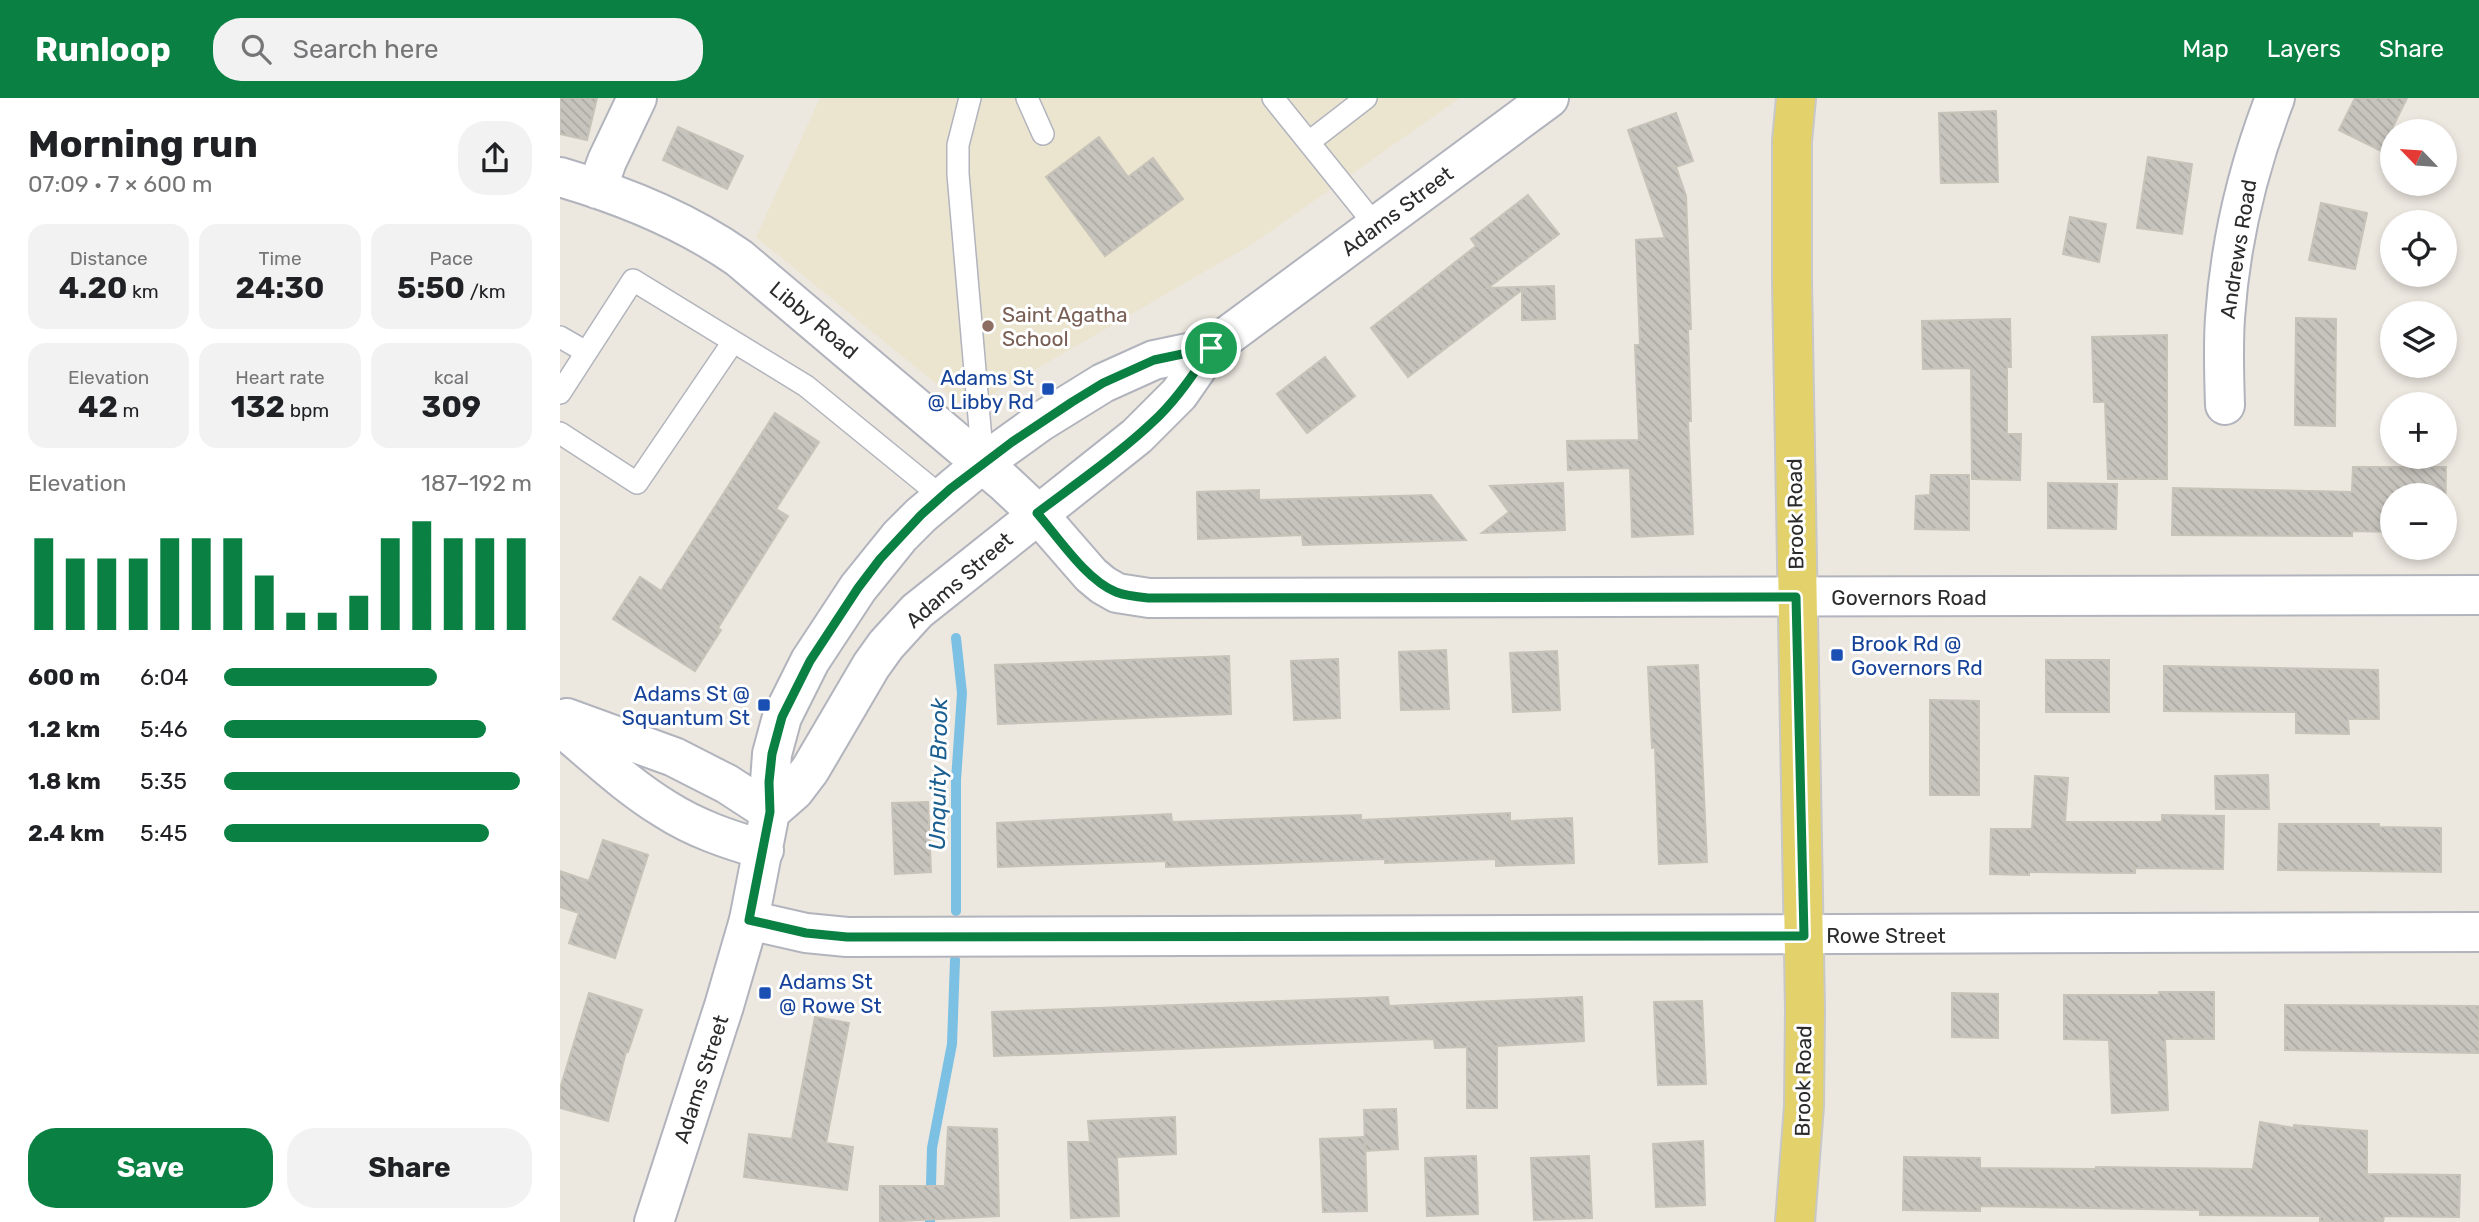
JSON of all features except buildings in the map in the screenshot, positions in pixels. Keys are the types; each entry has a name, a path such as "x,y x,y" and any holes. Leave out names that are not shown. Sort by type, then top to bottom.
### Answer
{"main road":[{"path":"1779,98 1792,141"},
{"name":"Brook Road","path":"1786,98 1792,141"},
{"name":"Brook Road","path":"1795,1222 1804,1107 1804,936 1796,597 1792,141 1796,98"}],"street":[{"path":"597,188 637,98"},
{"name":"Adams Street","path":"770,812 793,791 810,770 871,666 902,628 934,596 1137,436 1179,394 1211,348 1549,98"},
{"name":"Andrews Road","path":"2225,405 2225,318 2231,260 2246,188 2275,98"},
{"name":"Libby Road","path":"560,177 643,206 703,235 739,258 983,463 1037,513"},
{"name":"Adams Street","path":"654,1222 749,920 770,812 772,754 782,717 810,661 858,588 900,537 983,463 1040,422 1120,374 1154,360 1211,348"},
{"name":"Governors Road","path":"1037,513 1097,580 1117,593 1132,596 2479,595"},
{"path":"858,588 902,628"},
{"path":"560,715 683,761 727,784 770,812"},
{"path":"560,726 666,810 728,839 764,850"},
{"name":"Rowe Street","path":"749,920 806,933 847,937 2479,932"}],"lane":[{"path":"970,98 958,145 958,174 983,463"},
{"path":"1027,98 1044,134"},
{"path":"1273,98 1376,226"},
{"path":"1309,142 1366,98"},
{"path":"560,393 633,280 806,386 942,497"},
{"path":"560,337 586,352"},
{"path":"560,433 636,482 733,342"}],"shaded area":[{"name":"Saint Agatha School","path":"820,98 1460,98 1254,243 967,409 756,237"}],"waterway":[{"name":"Unquity Brook","path":"956,638 962,693 956,780 956,911"},
{"name":"Unquity Brook","path":"930,1222 932,1148 952,1044 955,960"}],"place":[{"name":"Saint Agatha School","path":"988,326"},
{"name":"Adams St @ Libby Rd","path":"1048,389"},
{"name":"Brook Rd @ Governors Rd","path":"1837,655"},
{"name":"Adams St @ Squantum St","path":"764,705"},
{"name":"Adams St @ Rowe St","path":"765,993"}],"route":[{"path":"1211,348 1179,394 1137,436 1037,513 1091,575 1117,593 1149,598 1796,597 1804,936 847,937 806,933 749,920 770,812 772,754 782,717 810,661 880,559 921,515 950,489 1040,422 1128,370 1180,353 1211,348"}]}
